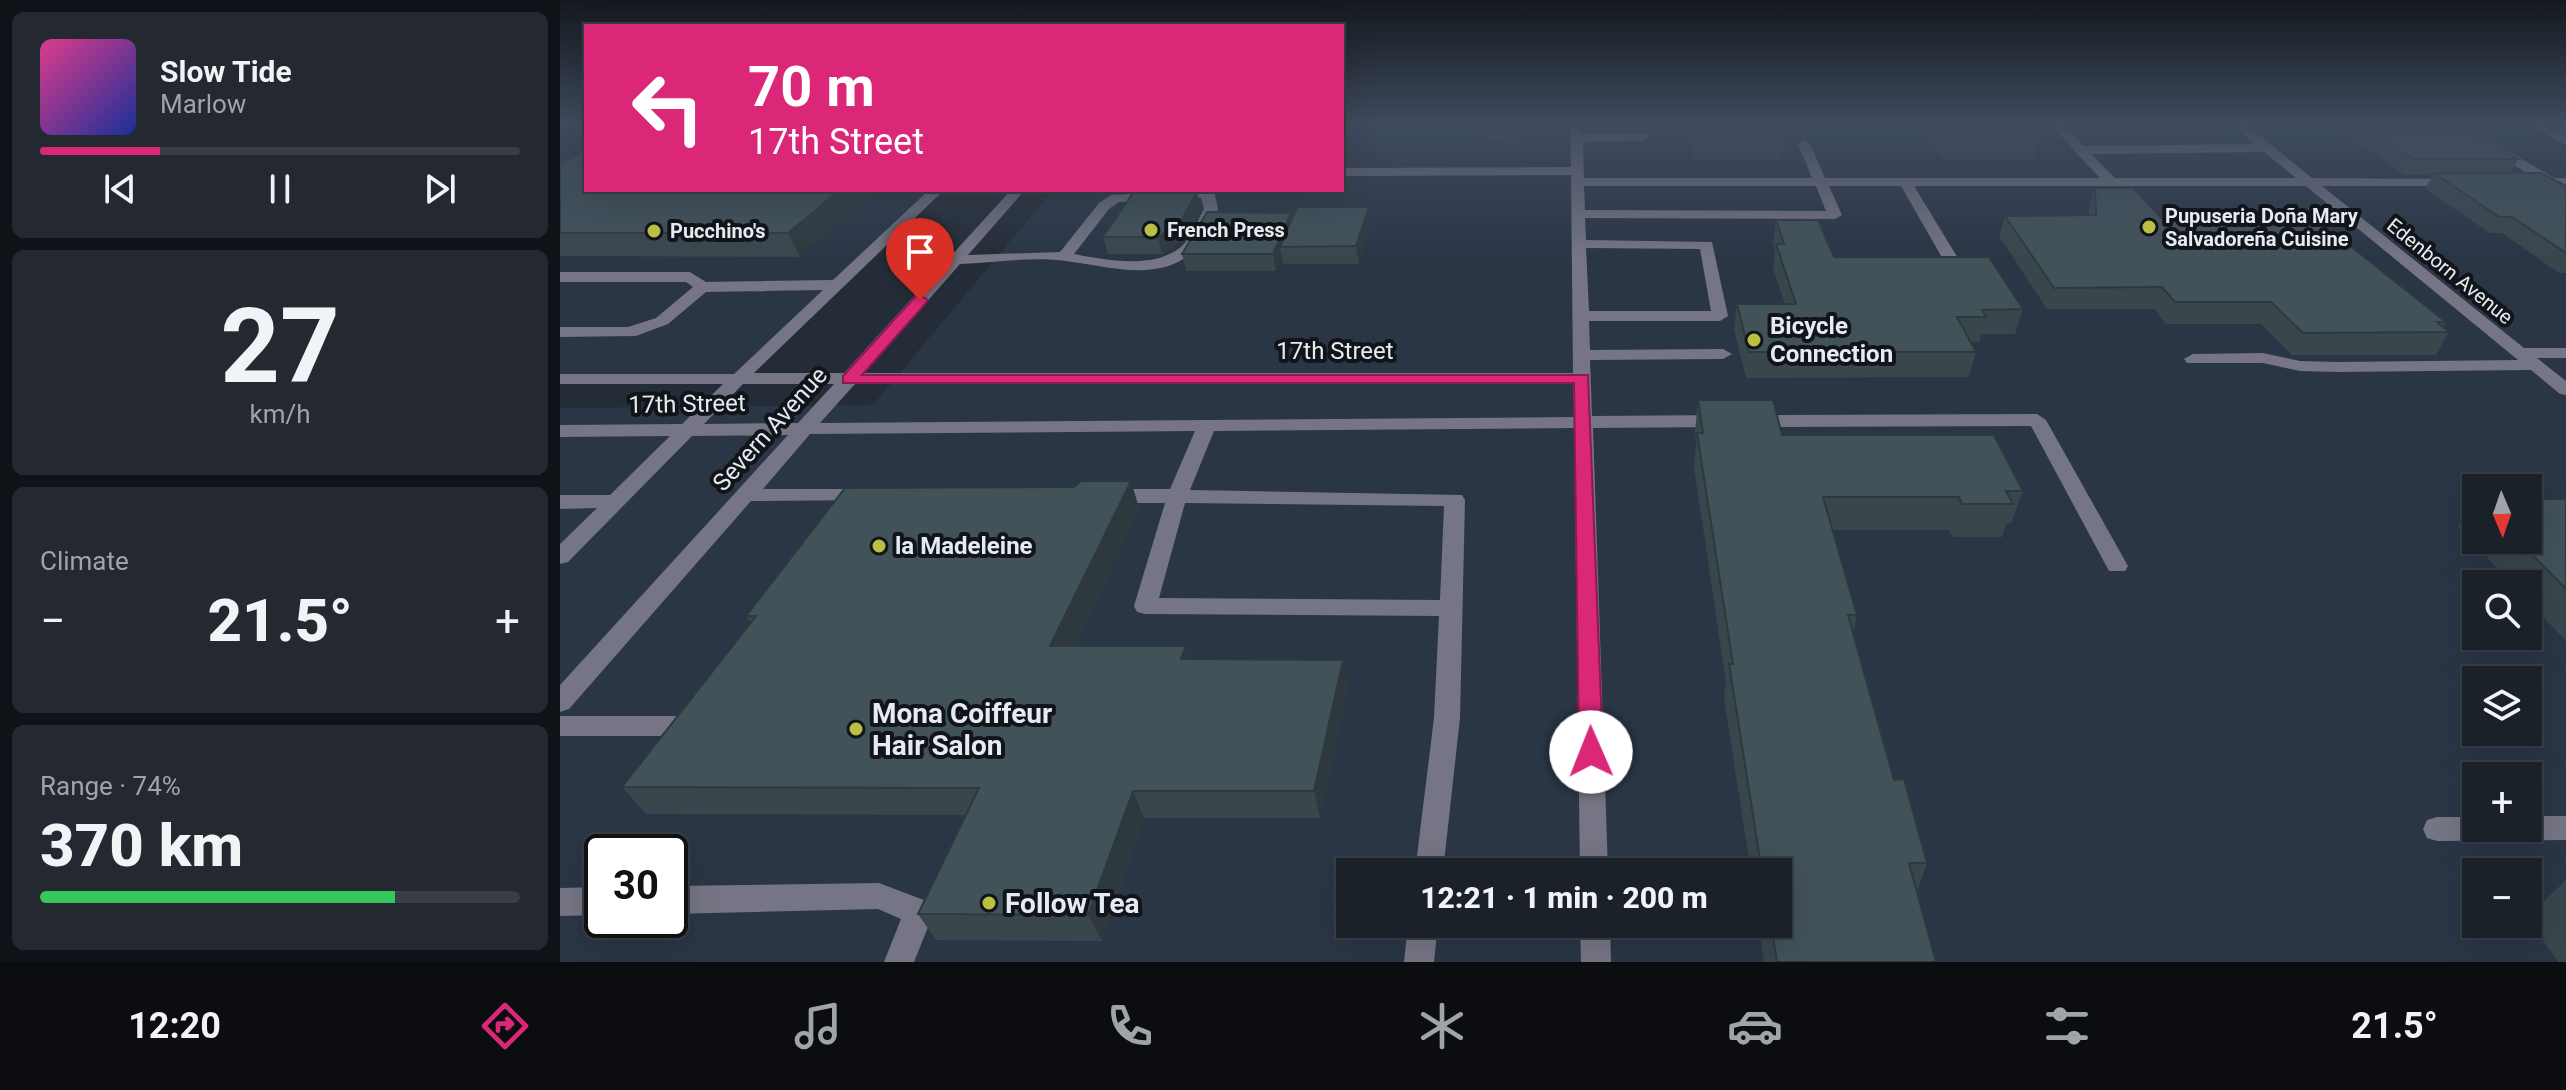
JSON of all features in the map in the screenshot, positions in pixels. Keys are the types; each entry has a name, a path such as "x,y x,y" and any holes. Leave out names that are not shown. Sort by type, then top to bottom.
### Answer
{"street":[{"path":"1578,168 1594,858"},
{"path":"1578,214 1835,215 1815,168"},
{"path":"2097,168 2111,182"},
{"name":"Edenborn Avenue","path":"2291,168 2566,390"},
{"path":"2533,168 2558,182"},
{"path":"1344,172 1905,182 2475,182"},
{"path":"1905,182 1956,268"},
{"path":"2521,182 2558,182"},
{"path":"560,557 737,380 935,192"},
{"name":"Severn Avenue","path":"560,702 1016,192"},
{"path":"956,260 1064,256 1096,264 1143,264 1170,259 1188,249 1211,209 1206,192 1116,198 1104,206 1064,256"},
{"path":"1579,244 1707,245 1720,316 1581,316"},
{"path":"560,277 690,277 702,287"},
{"path":"560,332 630,332 662,321 702,287 837,285"},
{"path":"2193,359 2263,358 2300,366 2337,367 2528,359 2566,353"},
{"path":"1582,355 1723,354"},
{"name":"17th Street","path":"560,379 1582,378"},
{"name":"17th Street","path":"560,431 2037,420 2117,566"},
{"path":"1208,424 1177,496 1145,606 1451,608"},
{"path":"745,495 889,495"},
{"path":"1081,496 1455,500 1447,718 1431,858"},
{"path":"560,502 617,501"},
{"path":"560,726 693,726"},
{"path":"2437,829 2566,828"},
{"path":"688,900 879,896 919,912 899,962"},
{"path":"560,902 584,901"},
{"path":"1419,962 1422,938"},
{"path":"1595,938 1596,962"}],"shaded area":[{"path":"560,168 584,168 584,192 932,192 737,380 560,379"},
{"path":"1344,168 2566,168 2566,962 560,962 560,408 873,405 1051,192 1344,192"}],"building":[{"path":"560,168 584,168 584,192 838,192 788,233 560,233"},
{"path":"2434,173 2541,173 2566,186 2566,253 2512,217 2499,217"},
{"path":"2095,188 2133,188 2164,221 2319,221 2446,322 2437,322 2449,332 2303,333 2271,302 2175,302 2162,287 2054,288 2005,216 2096,215"},
{"path":"1134,192 1197,192 1181,221 1158,237 1103,237"},
{"path":"1297,207 1369,207 1356,246 1280,247"},
{"path":"1207,212 1291,213 1273,254 1182,254"},
{"path":"1776,220 1818,220 1834,257 1989,257 2023,309 1982,310 1986,317 1957,317 1976,352 1749,352 1737,304 1796,304 1776,244 1784,244"},
{"path":"1698,400 1773,400 1782,435 1994,435 2023,491 2006,491 2013,504 1962,504 1959,497 1823,497 1857,615 1848,615 1894,780 1904,779 1927,863 1909,863 1936,962 1777,962 1773,938 1792,938 1792,858 1760,858 1697,433 1703,433"},
{"path":"1081,481 1131,481 1050,646 1186,646 1181,659 1343,660 1314,791 1133,791 1088,915 918,914 979,788 622,787 756,616 746,616 845,488 1074,487"},
{"path":"2542,499 2566,499 2566,589 2531,554 2542,554"}],"place":[{"name":"Pupuseria Doña Mary Salvadoreña Cuisine","path":"2149,227"},
{"name":"French Press","path":"1151,230"},
{"name":"Pucchino's","path":"654,231"},
{"name":"Bicycle Connection","path":"1754,340"},
{"name":"la Madeleine","path":"879,546"},
{"name":"Mona Coiffeur Hair Salon","path":"856,729"},
{"name":"Follow Tea","path":"989,903"}],"route":[{"path":"920,300 849,380 1582,378 1591,752"}]}
